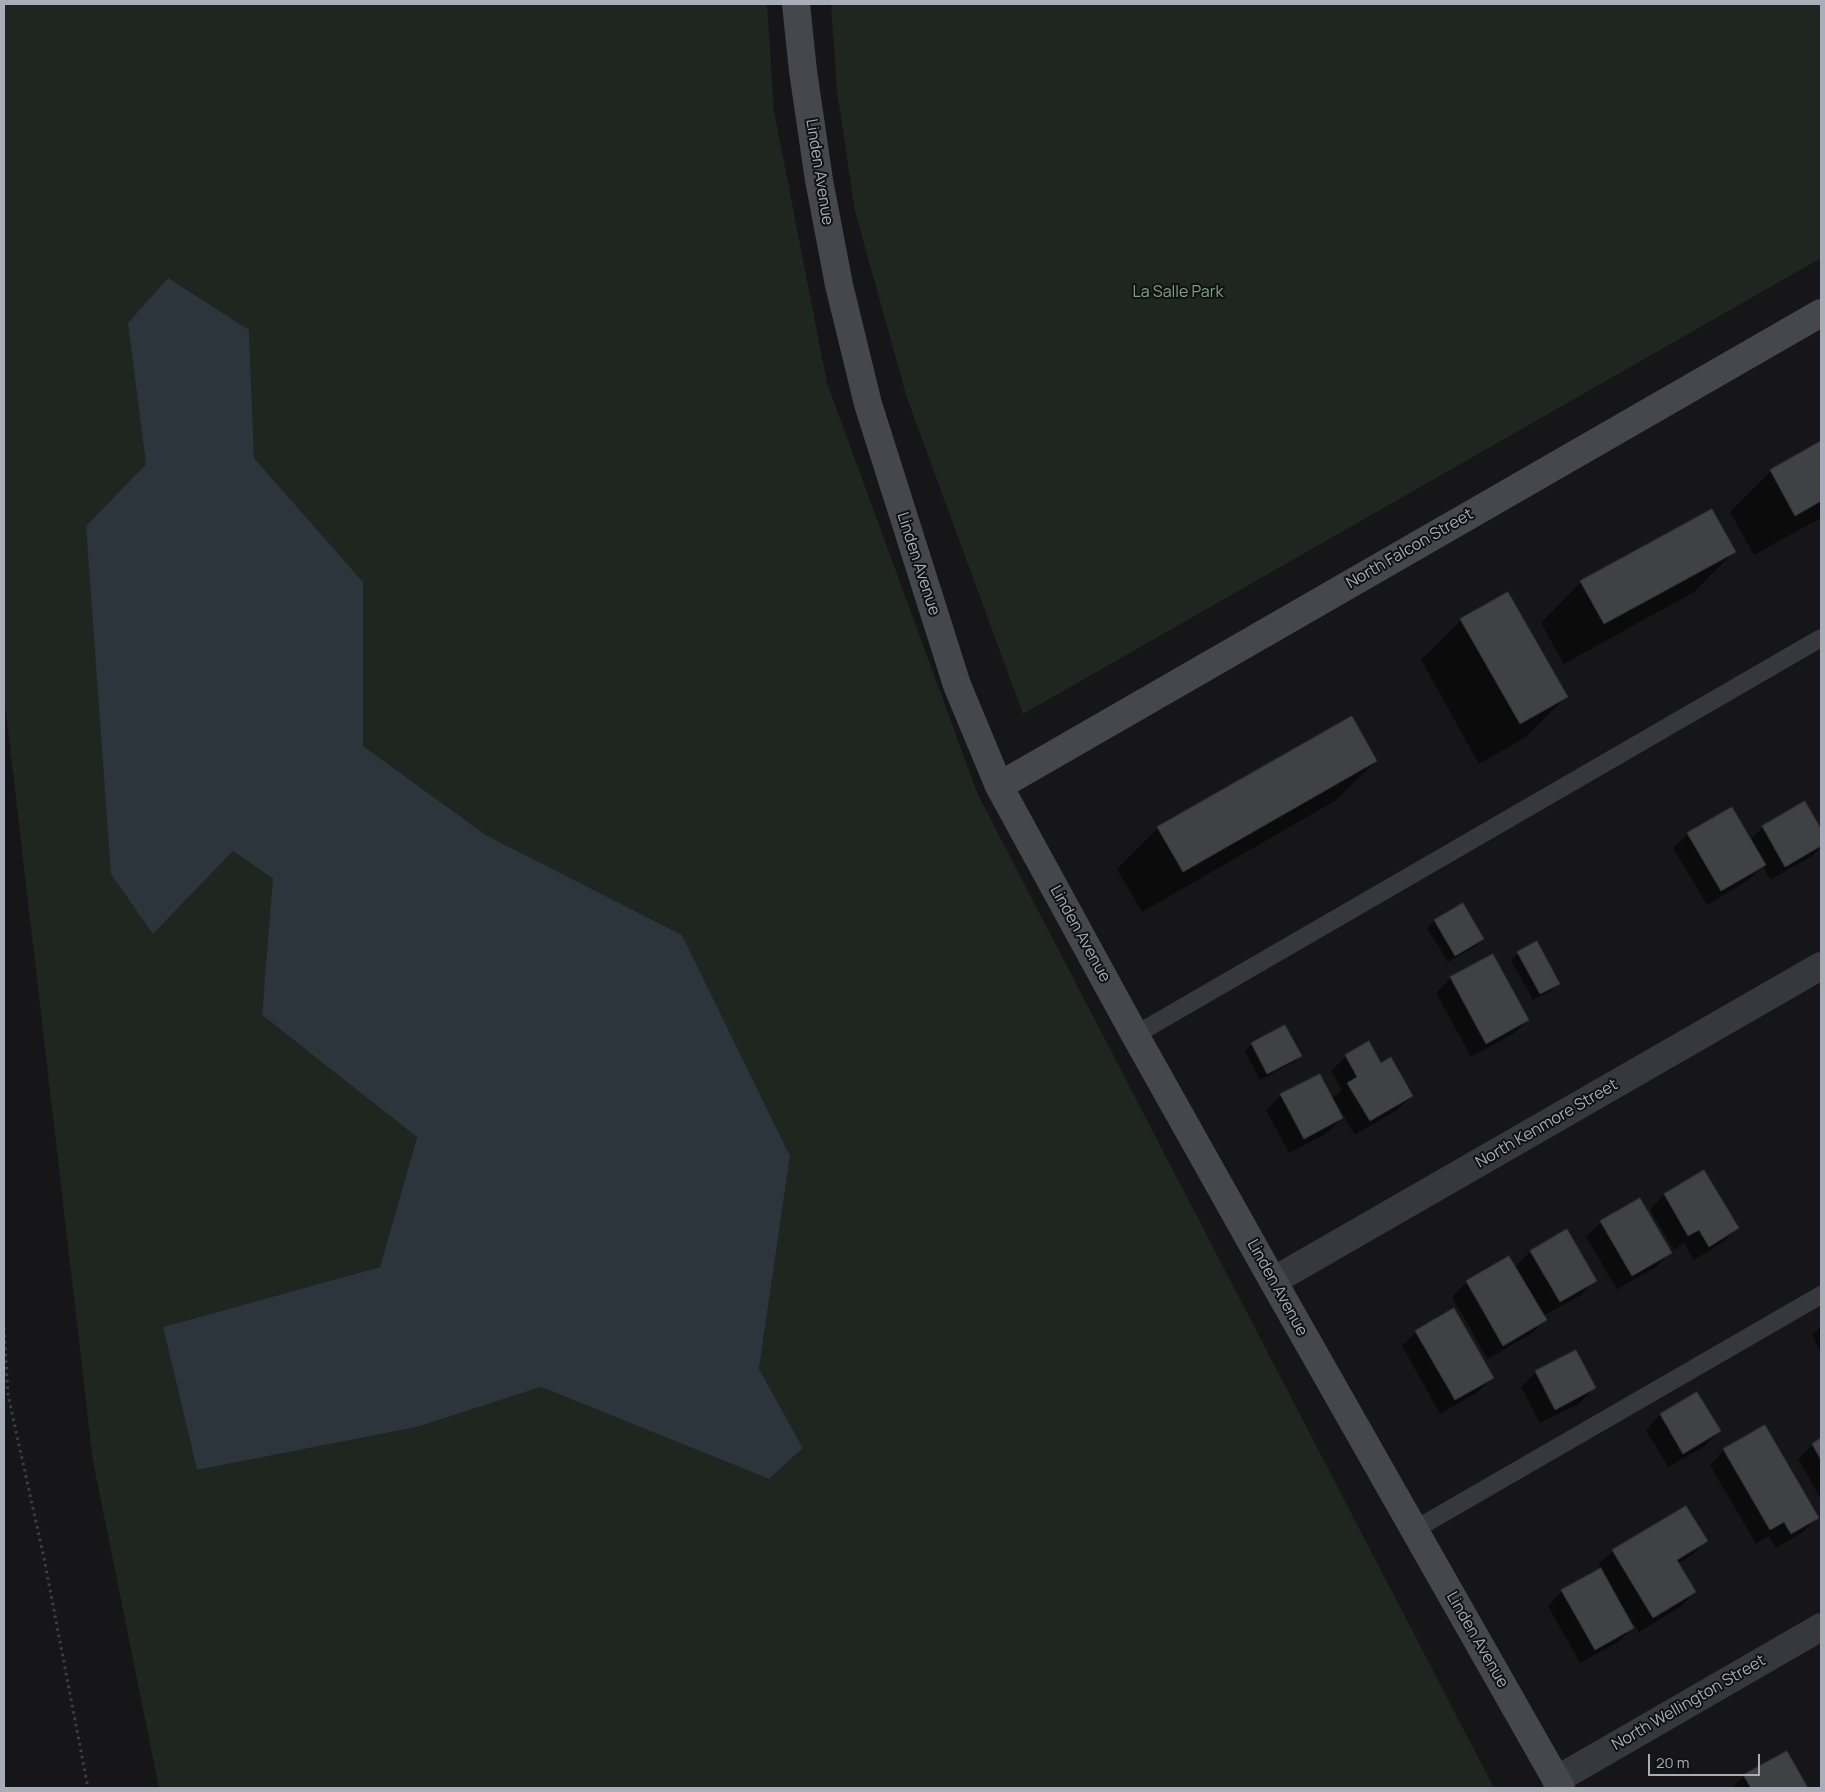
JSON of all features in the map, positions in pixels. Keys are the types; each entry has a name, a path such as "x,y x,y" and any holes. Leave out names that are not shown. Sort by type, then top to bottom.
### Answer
{"street":[{"name":"Linden Avenue","path":"796,4 803,71 819,180 838,285 868,404 957,685 999,786 1135,1035 1273,1281 1559,1784"},
{"name":"North Falcon Street","path":"999,786 1821,313"},
{"name":"North Kenmore Street","path":"1273,1281 1821,966"},
{"name":"North Wellington Street","path":"1559,1784 1821,1627"}],"lane":[{"path":"1135,1035 1821,638"},
{"path":"1414,1530 1821,1295"}],"path":[{"path":"4,1328 8,1395 44,1558 88,1788"}],"green space":[{"path":"4,4 767,4 774,111 827,383 978,795 1494,1788 159,1788 93,1461 4,695","holes":["249,330 254,458 363,582 363,746 486,835 682,935 790,1156 759,1369 803,1448 769,1479 541,1387 417,1427 197,1470 163,1327 380,1267 417,1136 262,1015 274,880 233,851 153,934 86,526 146,464"]},
{"name":"La Salle Park","path":"831,4 1821,4 1821,258 1023,714 907,398 855,211 837,91"}],"shaded area":[{"path":"168,278 249,330 254,458 363,582 363,746 486,835 682,935 790,1156 759,1369 803,1448 769,1479 541,1387 417,1427 197,1470 163,1327 380,1267 417,1137 262,1015 273,879 233,851 153,934 111,874 86,526 146,464 128,323"}],"building":[{"path":"1821,441 1821,501 1795,516 1770,470"},
{"path":"1712,509 1736,552 1604,624 1580,581"},
{"path":"1508,592 1568,697 1520,724 1460,619"},
{"path":"1352,716 1377,761 1183,872 1157,827"},
{"path":"1805,801 1821,829 1821,846 1785,867 1762,826"},
{"path":"1732,807 1766,865 1721,891 1687,833"},
{"path":"1463,903 1484,939 1455,956 1434,920"},
{"path":"1537,941 1560,984 1540,994 1517,952"},
{"path":"1493,954 1529,1020 1486,1044 1450,977"},
{"path":"1285,1025 1302,1056 1267,1074 1251,1043"},
{"path":"1369,1041 1381,1063 1391,1057 1413,1096 1370,1121 1347,1083 1357,1077 1345,1055"},
{"path":"1320,1074 1343,1118 1304,1139 1280,1094"},
{"path":"1704,1170 1739,1228 1709,1247 1699,1230 1688,1236 1664,1194"},
{"path":"1640,1198 1672,1253 1632,1276 1600,1221"},
{"path":"1567,1229 1597,1281 1560,1302 1530,1251"},
{"path":"1509,1256 1547,1320 1503,1346 1466,1281"},
{"path":"1454,1308 1494,1378 1455,1400 1415,1331"},
{"path":"1576,1350 1596,1388 1555,1410 1535,1371"},
{"path":"1697,1392 1721,1431 1683,1454 1660,1414"},
{"path":"1765,1425 1819,1518 1791,1534 1784,1522 1770,1530 1723,1449"},
{"path":"1821,1438 1821,1460 1812,1444"},
{"path":"1686,1506 1708,1541 1677,1560 1696,1592 1653,1618 1612,1550"},
{"path":"1601,1568 1634,1628 1595,1650 1561,1590"},
{"path":"1787,1751 1808,1788 1751,1788 1743,1775"}]}
